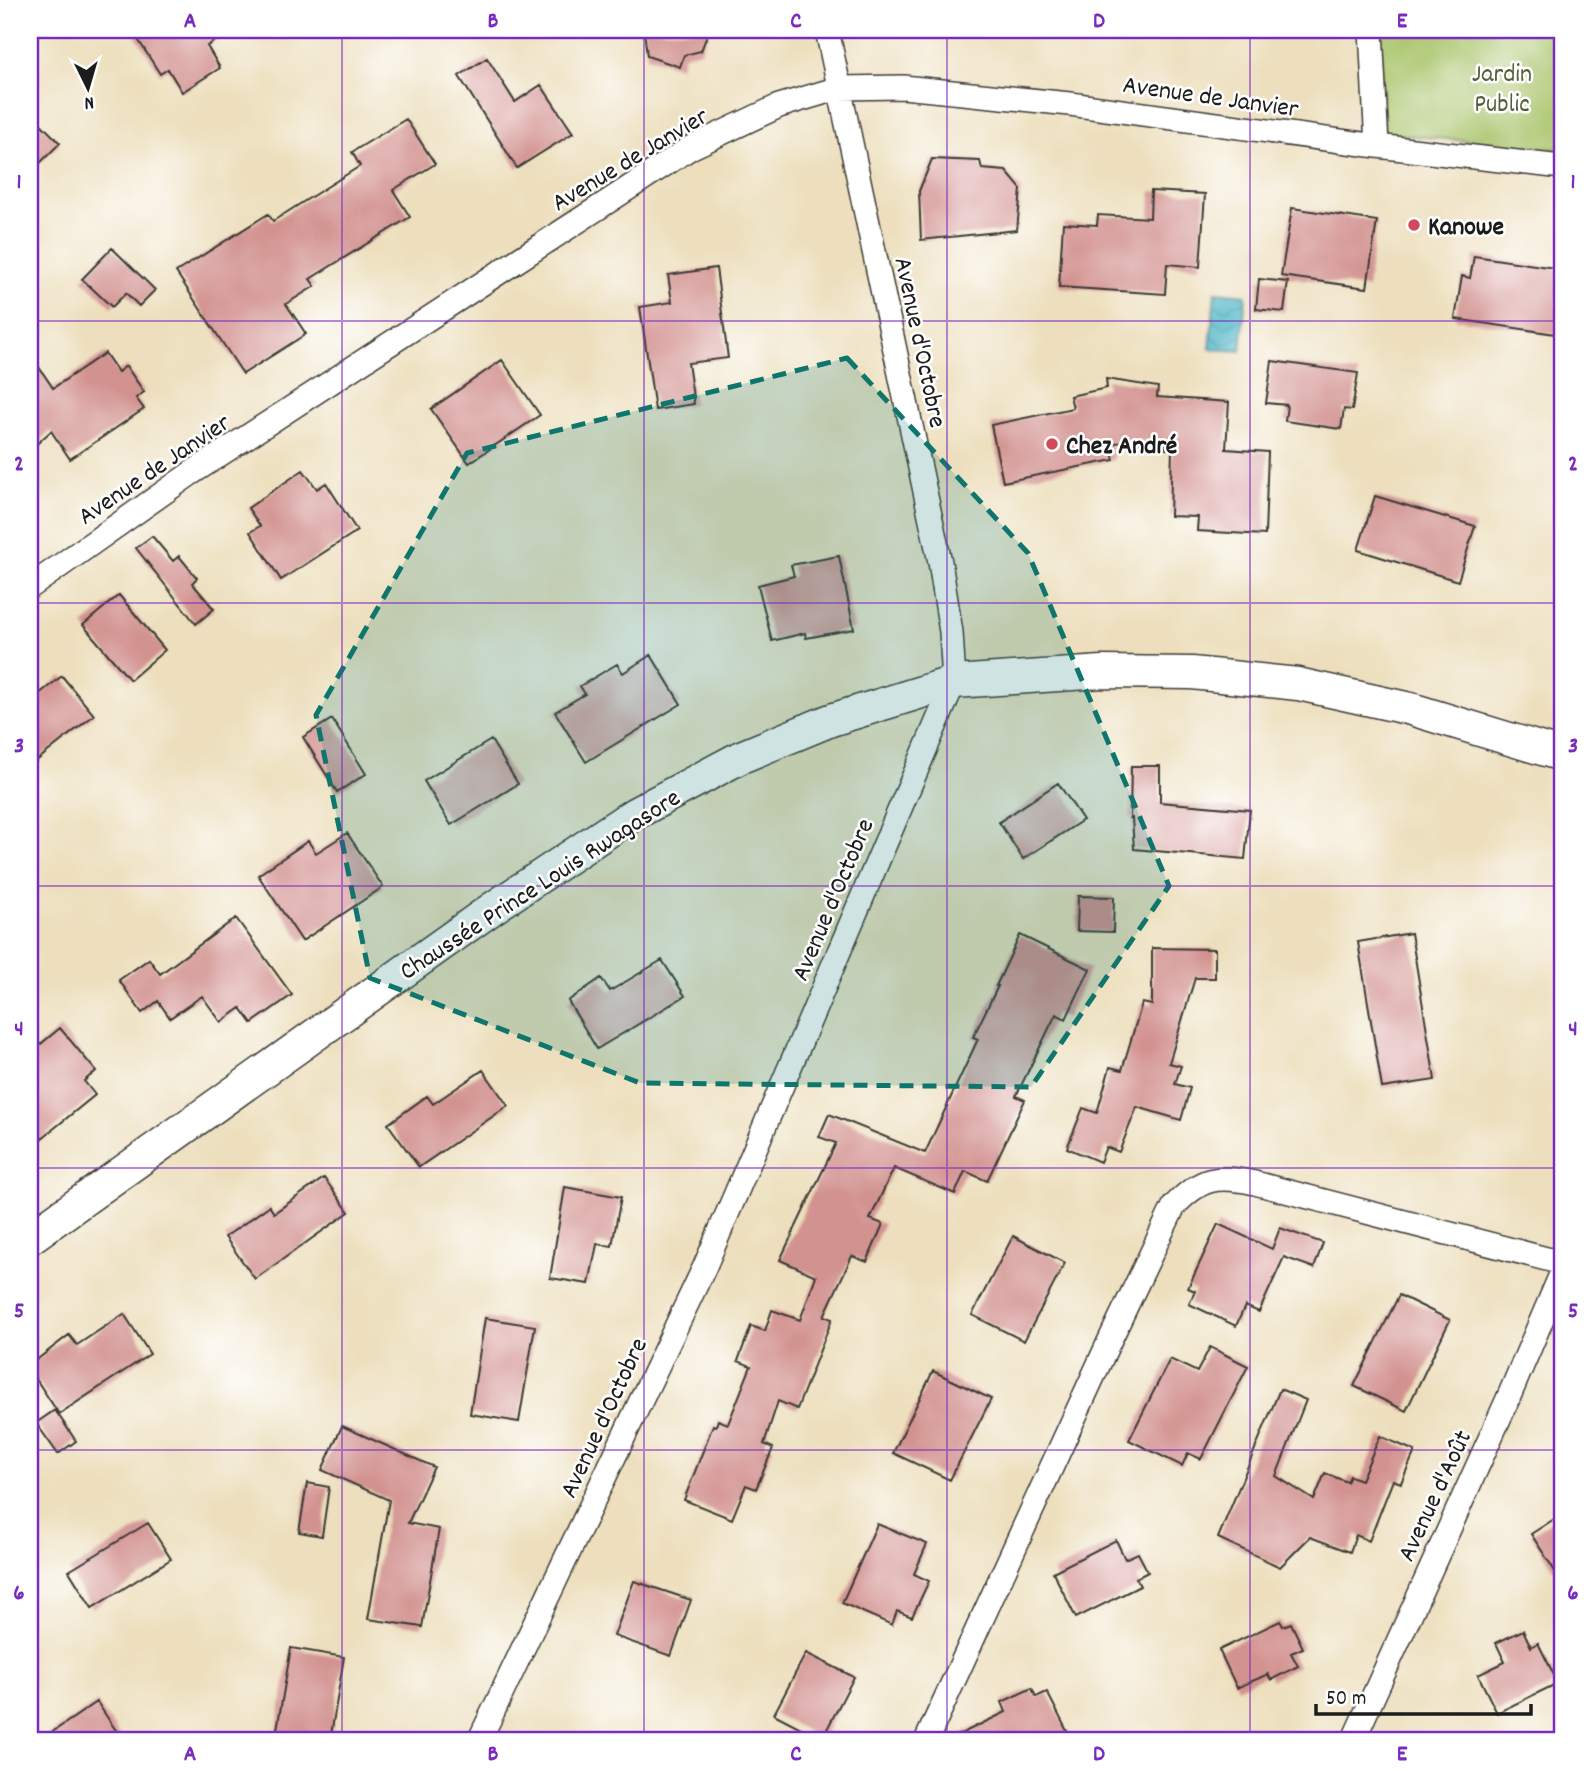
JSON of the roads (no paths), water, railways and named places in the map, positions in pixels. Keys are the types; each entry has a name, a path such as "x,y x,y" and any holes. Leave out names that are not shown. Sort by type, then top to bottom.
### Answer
{"street":[{"name":"Avenue d'Octobre","path":"479,1741 705,1266 954,682 951,632 940,562 827,30"},
{"path":"1371,30 1377,146"},
{"name":"Avenue de Janvier","path":"30,587 190,474 690,148 779,106 839,88 903,88 1070,104 1377,146 1562,167"},
{"name":"Chaussée Prince Louis Rwagasore","path":"30,1238 493,908 634,814 754,752 831,720 954,682 1102,672 1192,673 1298,684 1411,709 1562,755"},
{"path":"926,1741 1108,1344 1174,1206 1188,1191 1208,1181 1230,1178 1562,1263"},
{"name":"Avenue d'Août","path":"1353,1741 1507,1401 1562,1272"}],"water":[{"path":"1215,292 1246,295 1241,351 1210,349"}],"place":[{"name":"Kanowe","path":"1414,225"},
{"name":"Chez André","path":"1052,444"}],"park label":[{"name":"Jardin Public","path":"1502,87"}]}
